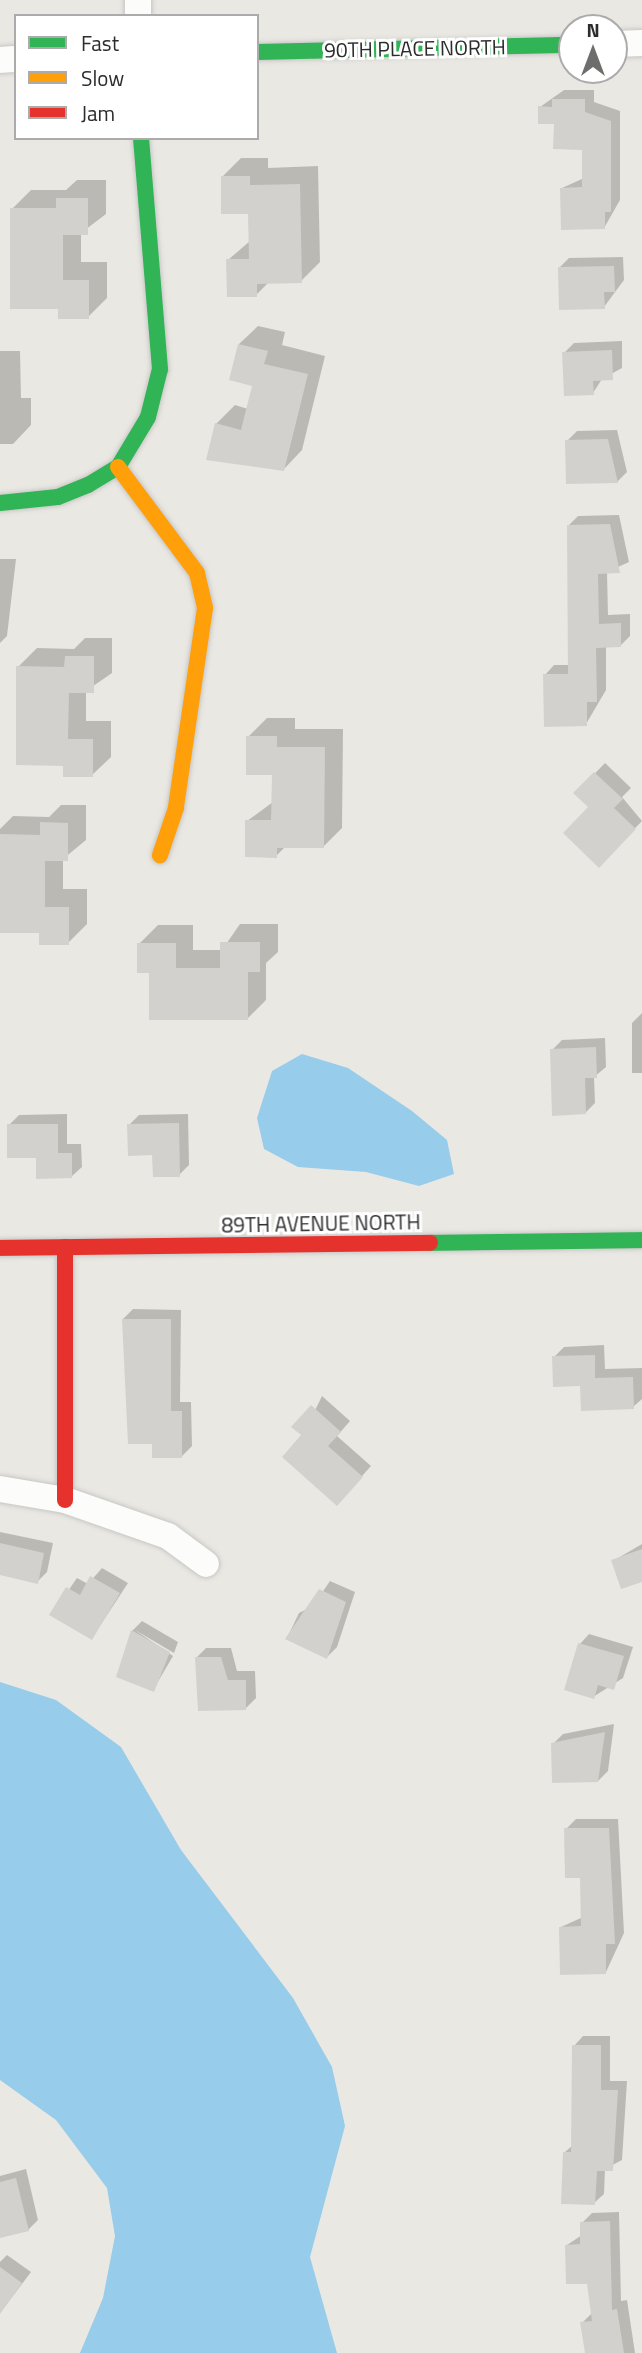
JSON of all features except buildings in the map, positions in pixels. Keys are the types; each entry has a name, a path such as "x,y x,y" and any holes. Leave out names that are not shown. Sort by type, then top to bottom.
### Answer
{"street":[{"name":"90TH PLACE NORTH","path":"259,52 558,45"},
{"path":"0,503 58,497 118,467 148,418 160,369 141,140"},
{"path":"118,467 197,573 205,608 176,808 160,855"},
{"name":"89TH AVENUE NORTH","path":"0,1248 642,1240"},
{"path":"65,1247 65,1500"},
{"path":"0,1489 65,1500 168,1536 206,1564"}],"water":[{"path":"302,1054 348,1068 412,1111 447,1140 454,1174 419,1186 366,1172 298,1167 264,1149 257,1118 272,1071"},
{"path":"0,1682 56,1700 121,1747 181,1850 293,1998 332,2067 345,2126 310,2257 337,2353 80,2353 103,2298 115,2236 107,2188 56,2120 0,2080"}],"traffic: fast":[{"path":"259,52 558,45"},
{"path":"0,503 58,497 88,485 118,467 148,417 160,369 141,140"},
{"path":"430,1243 642,1240"}],"traffic: slow":[{"path":"118,467 197,573 205,608 176,808 160,855"}],"traffic: jam":[{"path":"0,1248 430,1243"},
{"path":"65,1247 65,1500"}]}
